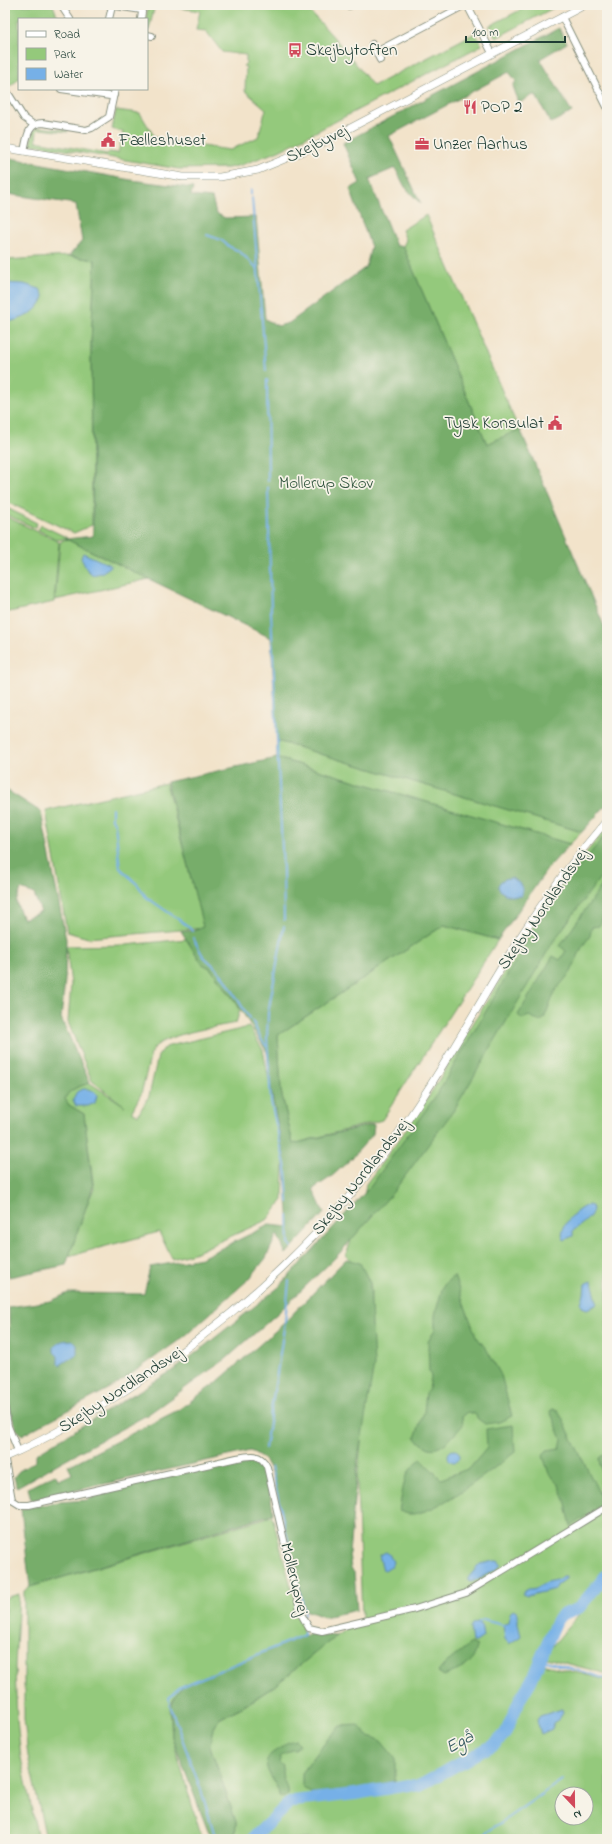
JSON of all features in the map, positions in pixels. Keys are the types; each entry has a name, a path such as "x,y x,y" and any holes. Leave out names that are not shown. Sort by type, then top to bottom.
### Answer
{"street":[{"path":"109,5 142,8 141,18"},
{"path":"376,52 466,5 492,54"},
{"name":"Skejbyvej","path":"5,148 183,177 220,177 239,175 258,170 300,153 585,5"},
{"path":"109,18 112,6"},
{"path":"64,10 69,18"},
{"path":"562,17 607,107"},
{"path":"372,44 380,60"},
{"path":"68,90 110,96 115,92"},
{"path":"24,151 28,131 34,125 43,123 89,130 109,117 115,92"},
{"path":"8,93 24,118 34,125"},
{"name":"Skejby Nordlandsvej","path":"5,1457 73,1423 158,1370 212,1329 264,1285 317,1233 357,1187 398,1134 453,1049 523,932 547,897 607,820"},
{"path":"5,1409 8,1426 18,1451"},
{"name":"Mollerupvej","path":"5,1460 10,1496 15,1504 28,1505 251,1455 259,1456 267,1467 301,1614 309,1628 322,1631 415,1609 466,1593 607,1507"}],"green space":[{"path":"5,5 53,5 59,18 18,18 18,80 5,90"},
{"path":"148,5 155,5 149,30 148,18 146,18"},
{"path":"161,5 303,5 340,44 373,86 475,33 482,45 279,151 241,165 228,168 179,169 30,144 33,131 39,127 67,130 68,132 39,129 37,131 36,141 107,154 109,152 118,153 123,132 112,129 116,110 140,113 154,136 161,140 230,150 258,137 266,109 245,91 246,67 243,66 246,63 246,55 222,52 206,31 196,30 200,11"},
{"path":"530,5 559,5 496,38 489,26"},
{"name":"Mollerup Skov","path":"559,28 567,43 540,59 572,112 551,123 535,94 519,103 513,86 516,81 509,72 389,136 421,204 405,187 395,168 369,179 396,246 403,246 487,444 520,429 607,633 607,804 582,832 277,741 271,638 66,539 93,536 91,344 95,260 69,256 82,241 76,204 7,194 5,260 5,157 131,180 193,188 191,196 212,198 216,213 225,218 256,217 265,319 278,326 289,323 366,267 371,247 350,189 360,183 343,143"},
{"path":"426,215 519,430 487,444 403,246 406,240 402,230"},
{"path":"69,256 95,260 91,344 92,525 74,533 5,501 5,260"},
{"path":"5,507 37,523 35,528 5,514"},
{"path":"5,516 59,542 54,602 5,613"},
{"path":"41,525 67,538 58,540 38,530"},
{"path":"66,539 149,579 55,600 60,542"},
{"path":"277,741 582,832 570,844 277,758"},
{"path":"277,758 570,844 548,868 498,940 444,925 278,1035 281,1091 293,1144 374,1124 373,1134 352,1158 331,1177 313,1189 324,1213 286,1254 277,1234 266,1258 250,1278 185,1336 114,1386 22,1435 16,1429 10,1410 9,1307 51,1301 68,1293 144,1294 150,1267 201,1258 269,1225 289,1227 284,1157 271,1090 267,1052 238,1005 210,968 202,964 181,931 192,931 203,927 167,782"},
{"path":"166,783 204,928 88,938 67,932 46,811"},
{"path":"5,789 41,812 66,939 65,980 61,1018 90,1083 72,1090 65,1099 69,1105 84,1114 93,1187 66,1265 9,1277 5,1245","holes":["21,889 34,894 41,912 23,919 16,902"]},
{"path":"607,827 607,1574 579,1608 561,1615 557,1619 549,1640 537,1663 607,1680 607,1839 235,1839 236,1822 210,1746 212,1732 219,1719 246,1705 273,1687 336,1636 362,1618 357,1482 368,1376 371,1291 370,1283 346,1255 362,1208 366,1184 429,1096 530,930 573,869"},
{"path":"607,832 607,868 553,942 454,1110 394,1191 337,1256 280,1311 226,1359 147,1415 17,1487 14,1477 19,1471 36,1461 36,1454 178,1367 279,1287 370,1187 437,1094 545,911"},
{"path":"607,878 607,889 604,896 606,905 605,914 599,926 592,927 590,936 582,947 571,972 555,991 544,1019 540,1021 529,1016 522,1019 518,1015 553,956 560,960 566,951 560,946"},
{"path":"444,925 498,940 382,1120 293,1144 281,1091 278,1035"},
{"path":"186,939 202,963 210,968 237,1004 240,1010 236,1023 178,1035 158,1044 152,1050 141,1094 132,1111 138,1115 149,1096 158,1056 165,1047 249,1027 263,1050 284,1157 283,1200 267,1220 194,1253 172,1259 159,1232 69,1256 94,1189 84,1114 69,1105 65,1099 72,1090 90,1083 125,1106 92,1081 68,1022 71,984 66,946 126,945"},
{"path":"346,1259 360,1263 370,1283 374,1365 358,1459 349,1553 351,1569 354,1572 357,1610 324,1617 305,1610 273,1478 265,1461 259,1455 250,1451 33,1500 31,1499 28,1488 55,1474 59,1480 72,1474 68,1466 178,1410 216,1383 282,1325"},
{"path":"454,1276 476,1336 487,1350 501,1375 512,1416 499,1422 485,1424 478,1419 475,1414 468,1412 462,1417 463,1425 448,1441 439,1447 429,1448 415,1438 424,1412 426,1393 429,1389 431,1377 429,1371 428,1342 435,1329 435,1315 442,1289 445,1283"},
{"path":"553,1409 558,1410 604,1503 571,1526 565,1500 558,1483 549,1474 543,1456 547,1450 560,1448 562,1439 550,1411"},
{"path":"513,1425 515,1452 493,1469 448,1500 433,1508 419,1513 408,1514 399,1511 407,1475 415,1464 421,1459 441,1479 470,1468 487,1448 486,1429"},
{"path":"603,1455 607,1456 607,1482 600,1466 599,1458"},
{"path":"250,1459 257,1462 265,1476 273,1514 30,1587 21,1509 58,1502 87,1500 112,1489"},
{"path":"272,1516 304,1635 184,1685 177,1693 170,1706 172,1737 202,1839 46,1839 28,1756 24,1719 24,1591 30,1587"},
{"path":"607,1581 607,1674 543,1657"},
{"path":"19,1594 15,1667 17,1720 21,1758 38,1839 5,1839 5,1598"},
{"path":"314,1634 336,1636 273,1687 245,1705 219,1719 212,1732 210,1746 236,1822 235,1839 211,1839 172,1737 171,1707 177,1693 184,1685 302,1636"},
{"path":"471,1643 477,1646 473,1658 466,1666 444,1676 438,1672 445,1664"},
{"path":"358,1725 367,1735 381,1741 395,1758 395,1781 338,1794 312,1793 302,1786 302,1773 330,1736 341,1726"},
{"path":"296,1740 299,1745 295,1750 291,1750 281,1756 279,1762 283,1766 282,1774 287,1788 287,1795 283,1798 279,1796 278,1790 269,1772 267,1761 270,1755 285,1744"}],"water":[{"path":"5,283 24,284 40,289 44,297 42,302 29,315 17,320 5,322"},
{"path":"83,553 110,565 110,567 101,573 93,575 87,570 81,558"},
{"path":"512,878 522,887 521,896 508,895 502,892 498,887 503,880"},
{"path":"83,1089 91,1090 96,1093 95,1103 88,1106 76,1106 73,1100 76,1093"},
{"path":"588,1205 592,1206 593,1210 590,1217 573,1231 573,1236 564,1240 562,1235 565,1225 573,1214"},
{"path":"592,1281 597,1302 596,1305 587,1309 582,1307 581,1303 585,1284"},
{"path":"72,1340 77,1345 77,1354 60,1365 58,1363 58,1356 54,1352 54,1347 62,1341"},
{"path":"456,1450 459,1451 459,1461 452,1462 449,1461 448,1454 449,1451"},
{"path":"386,1552 389,1554 393,1562 391,1567 385,1571 383,1570 379,1555"},
{"path":"498,1561 501,1565 495,1570 472,1582 467,1579 480,1564"},
{"path":"562,1576 566,1576 566,1579 559,1583 555,1589 527,1596 522,1594 526,1589 536,1588 547,1582 559,1579"},
{"path":"513,1610 518,1613 518,1624 521,1636 509,1644 505,1639 503,1625 508,1622 510,1613"},
{"path":"477,1622 481,1624 483,1637 476,1642 472,1642 470,1628 472,1624"},
{"path":"562,1709 563,1713 559,1719 553,1723 552,1729 541,1734 537,1720 540,1716"}],"waterway":[{"path":"251,190 251,195"},
{"path":"252,198 266,371"},
{"path":"207,235 221,240 230,247 239,251 258,269"},
{"path":"267,380 268,481"},
{"path":"268,487 271,612 284,920"},
{"path":"112,808 112,819 115,824 120,868 138,885 146,897 188,926 192,931"},
{"path":"284,926 268,1013 267,1038 271,1102 286,1169 288,1202"},
{"path":"193,938 203,956 226,980 249,1018"},
{"path":"252,1020 261,1039 267,1047"},
{"path":"288,1216 289,1243 292,1247"},
{"path":"265,1448 285,1322 289,1281"},
{"path":"271,1467 305,1615"},
{"name":"Egå","path":"252,1839 288,1804 294,1801 355,1794 408,1785 419,1786 495,1744 505,1734 520,1699 531,1681 557,1620 561,1615 579,1608 607,1574"},
{"path":"479,1622 483,1620 503,1625"},
{"path":"216,1839 201,1790 170,1706 169,1698 178,1688 304,1635 304,1631"},
{"path":"539,1659 607,1679"},
{"path":"477,1839 562,1780"}],"place":[{"name":"Skejbytoften","path":"295,50"},
{"name":"POP 2","path":"470,107"},
{"name":"Fælleshuset","path":"108,140"},
{"name":"Unzer Aarhus","path":"422,144"},
{"name":"Tysk Konsulat","path":"555,423"}]}
